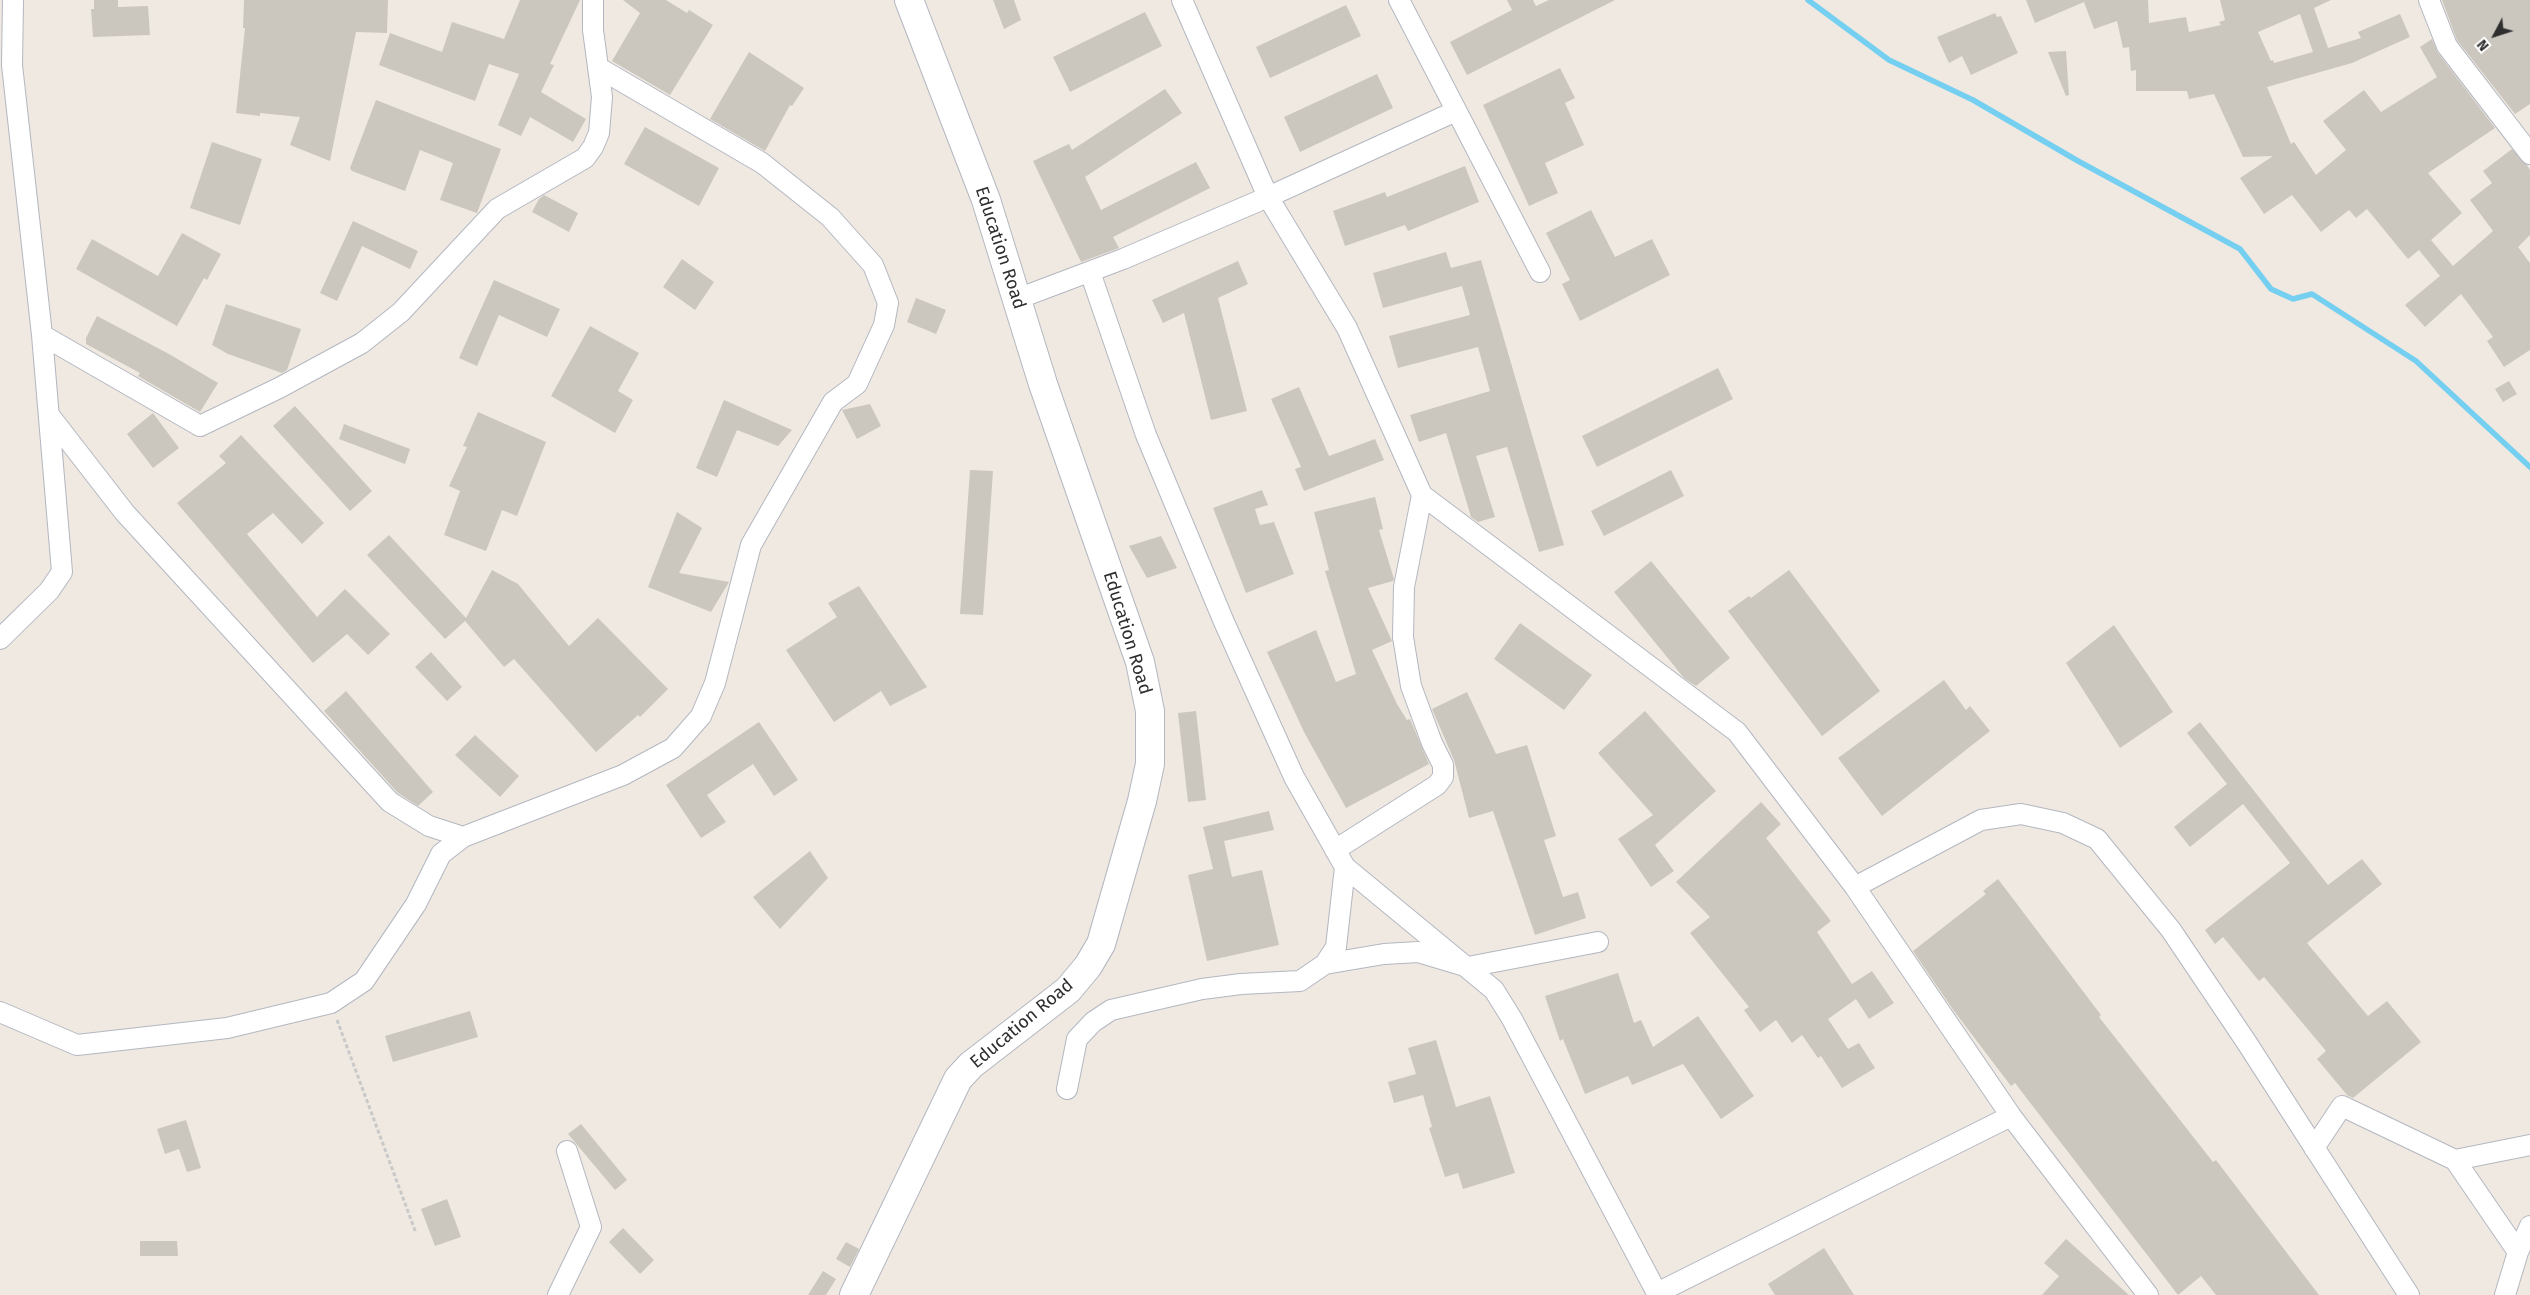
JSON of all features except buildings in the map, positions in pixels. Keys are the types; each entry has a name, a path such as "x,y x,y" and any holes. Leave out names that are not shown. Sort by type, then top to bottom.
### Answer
{"street":[{"path":"0,639 49,592 62,572 42,335 6,58 13,0"},
{"path":"42,335 200,426 279,388 362,343 401,312 496,209 585,158 599,133 602,97 594,30 593,0"},
{"name":"Education Road","path":"854,1295 958,1079 971,1065 1068,990 1088,966 1101,944 1142,802 1150,764 1150,710 1140,662 1043,384 986,200 909,0"},
{"path":"1182,0 1268,197 1347,328 1422,495 1738,732 1855,887 2011,1116 2148,1295"},
{"path":"1399,0 1540,272"},
{"path":"2429,0 2448,46 2530,154"},
{"path":"0,1012 77,1045 227,1028 331,1002 364,981 416,904 441,854 463,837 623,775 673,748 701,716 715,684 751,544 833,402 857,384 884,325 888,303 873,265 852,240 823,211 762,163 599,68"},
{"path":"1017,299 1090,272 1268,197 1456,111"},
{"path":"1090,272 1146,435 1224,622 1294,777 1340,859 1494,990 1512,1018 1658,1294 2011,1116"},
{"path":"49,414 126,513 390,802 429,826 463,837"},
{"path":"1340,859 1437,785 1443,777 1443,765 1432,742 1411,686 1403,636 1404,587 1422,495"},
{"path":"1855,887 1981,820 2021,814 2063,823 2097,839 2171,930 2409,1295"},
{"path":"1067,1089 1077,1039 1092,1022 1111,1010 1202,989 1241,984 1300,981 1325,964 1336,947 1340,859"},
{"path":"1325,964 1384,954 1418,952 1468,967 1598,942"},
{"path":"2314,1148 2342,1106 2455,1160 2518,1252"},
{"path":"2455,1160 2530,1145"},
{"path":"558,1295 591,1227 567,1151"},
{"path":"2505,1295 2518,1252 2530,1226"}],"path":[{"path":"331,1002 416,1233"}],"waterway":[{"path":"1808,0 1889,60 1973,100 2078,161 2240,249 2271,289 2293,299 2312,294 2416,361 2530,467"}]}
